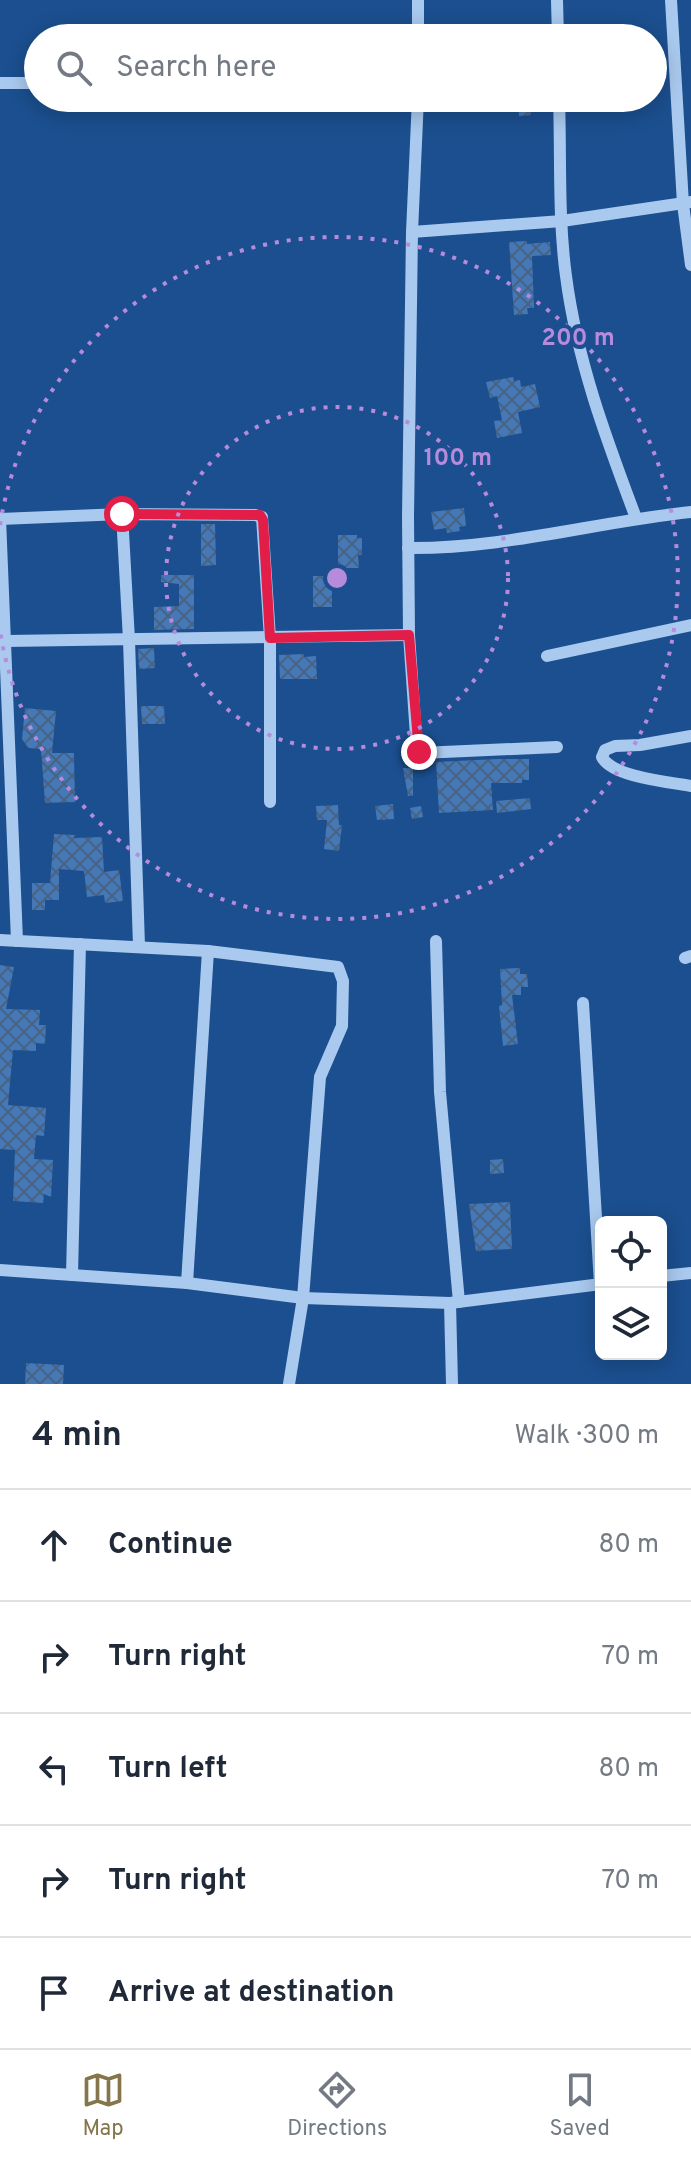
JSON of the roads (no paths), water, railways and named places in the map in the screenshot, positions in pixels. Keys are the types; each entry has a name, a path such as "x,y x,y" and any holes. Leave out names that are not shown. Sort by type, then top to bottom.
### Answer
{"street":[{"path":"418,0 418,24"},
{"path":"557,0 558,24"},
{"path":"671,0 691,265"},
{"path":"0,83 24,83"},
{"path":"417,112 412,232 408,548 409,635 419,752 557,747"},
{"path":"559,112 565,274 588,385 636,518"},
{"path":"412,232 562,221 687,203"},
{"path":"408,548 485,545 636,518 691,512"},
{"path":"122,514 139,946"},
{"path":"17,941 5,762 6,641 0,519 122,514 260,515 263,520 270,638 270,802"},
{"path":"547,656 691,625"},
{"path":"6,641 409,635"},
{"path":"691,736 615,746 605,750 602,757 616,770 691,786"},
{"path":"0,940 208,951 338,967 343,981 342,1026 320,1077 303,1298 289,1384"},
{"path":"436,941 440,1092 455,1302 452,1384"},
{"path":"72,1275 80,944"},
{"path":"187,1283 208,951"},
{"path":"583,1003 596,1216"},
{"path":"0,1270 187,1283 303,1298 455,1302 595,1285"},
{"path":"667,1275 691,1273"}]}
